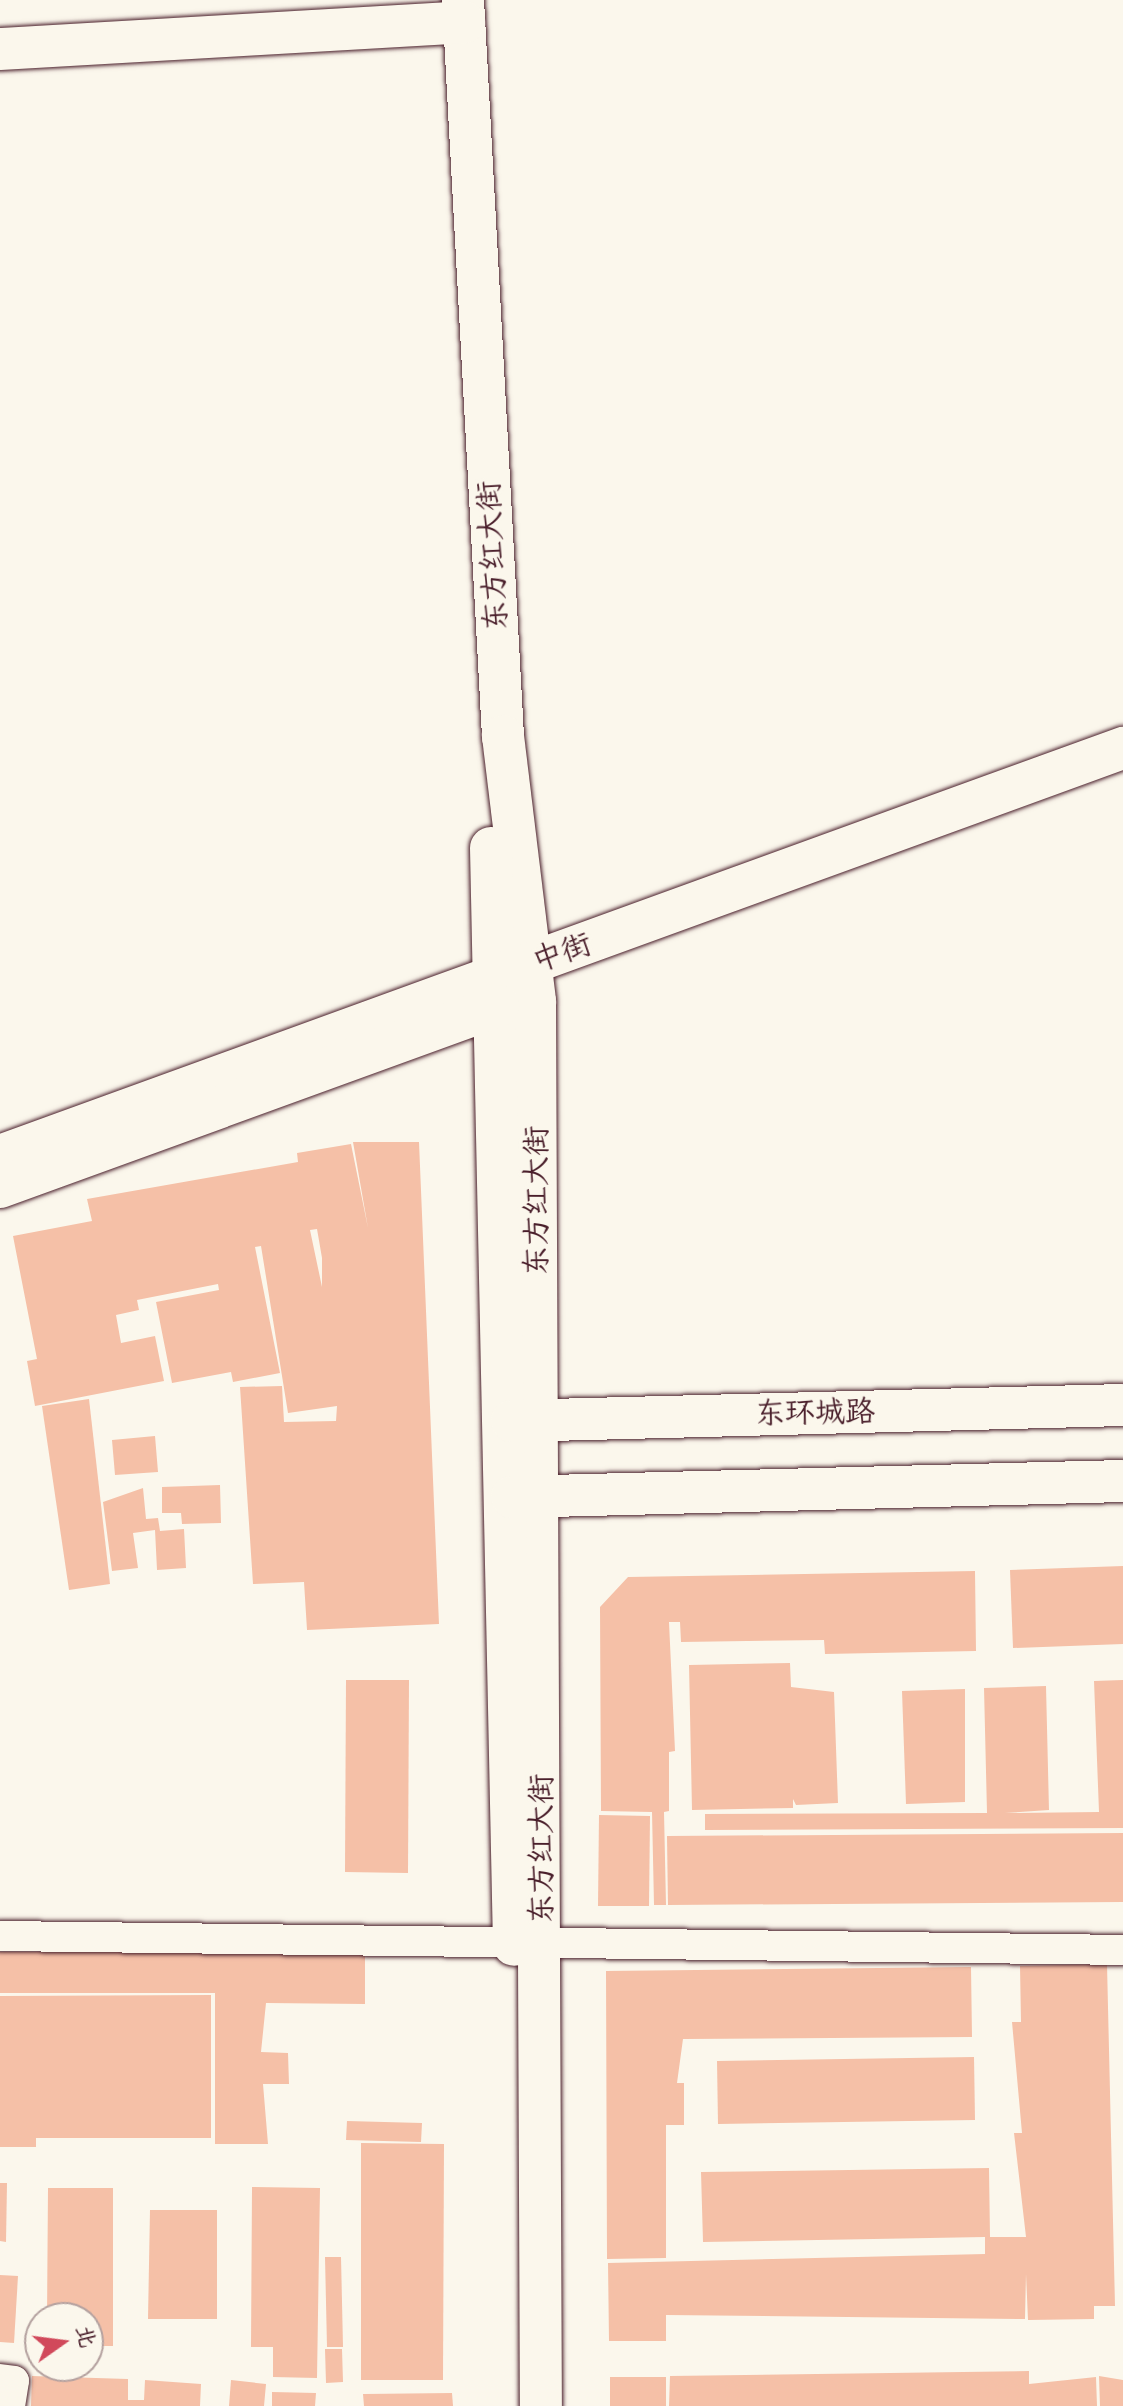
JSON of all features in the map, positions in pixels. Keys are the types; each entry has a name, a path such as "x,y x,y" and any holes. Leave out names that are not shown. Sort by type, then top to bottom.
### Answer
{"main road":[{"path":"0,49 454,12"},
{"name":"东方红大街","path":"454,12 503,736 522,1420 528,1943 541,2406"},
{"name":"中街","path":"0,1187 509,982 1123,748"},
{"name":"中街","path":"0,1156 509,982"},
{"name":"东环城路","path":"522,1420 1123,1405"},
{"path":"523,1496 1123,1481"},
{"name":"东方红大街","path":"512,2406 528,1943"}],"street":[{"path":"0,1936 1123,1950"},
{"path":"0,2379 14,2381 10,2406"}],"building":[{"path":"353,1142 419,1142 439,1624 307,1630 304,1582 253,1584 240,1387 282,1386 284,1422 336,1421 337,1406 288,1413 261,1246 255,1247 280,1373 233,1382 231,1372 172,1383 156,1302 219,1290 218,1284 137,1300 139,1310 116,1315 121,1343 155,1336 164,1381 35,1406 27,1361 37,1359 13,1236 92,1221 87,1199 298,1162 297,1153 351,1144 368,1228","holes":["317,1229 322,1258 322,1287 310,1230"]},
{"path":"89,1399 110,1584 69,1590 42,1406"},
{"path":"155,1436 158,1472 115,1475 112,1440"},
{"path":"220,1485 221,1523 182,1524 181,1513 162,1513 162,1487"},
{"path":"143,1488 146,1519 158,1518 160,1531 184,1529 186,1568 157,1570 155,1530 133,1533 138,1568 112,1571 103,1502"},
{"path":"1123,1566 1123,1644 1013,1648 1010,1570"},
{"path":"975,1571 976,1651 825,1654 824,1640 681,1642 680,1622 669,1622 675,1751 669,1752 669,1811 664,1812 666,1905 654,1905 652,1812 601,1811 600,1607 628,1577"},
{"path":"790,1663 791,1687 834,1692 838,1803 796,1805 793,1799 793,1808 692,1810 689,1665"},
{"path":"346,1680 409,1680 408,1873 345,1872"},
{"path":"1123,1680 1123,1828 705,1830 705,1814 987,1813 984,1688 1046,1686 1049,1810 1005,1813 1099,1812 1094,1681"},
{"path":"965,1689 965,1802 906,1804 902,1691"},
{"path":"599,1815 650,1816 649,1906 598,1906"},
{"path":"1123,1833 1123,1902 668,1905 667,1836"},
{"path":"365,1951 365,2004 266,2003 261,2052 288,2053 289,2084 263,2084 268,2144 215,2144 215,1993 0,1993 0,1952"},
{"path":"1107,1964 1115,2306 1094,2306 1094,2319 1028,2320 1026,2274 1025,2319 666,2315 666,2341 609,2341 608,2263 985,2254 985,2237 703,2242 701,2172 989,2168 990,2237 1026,2237 1014,2133 1022,2133 1012,2022 1021,2022 1020,1966"},
{"path":"971,1967 972,2037 683,2039 677,2083 684,2083 684,2125 666,2125 666,2258 607,2259 606,1971"},
{"path":"211,1995 211,2138 36,2138 36,2147 0,2147 0,1996"},
{"path":"974,2057 975,2120 718,2124 717,2061"},
{"path":"347,2121 422,2123 421,2142 346,2140"},
{"path":"361,2143 444,2144 443,2380 361,2380"},
{"path":"0,2183 7,2183 6,2242 0,2241"},
{"path":"252,2187 320,2188 317,2378 273,2377 273,2347 251,2347"},
{"path":"48,2188 113,2188 113,2346 104,2346 104,2302 47,2302"},
{"path":"150,2210 217,2210 217,2319 148,2319"},
{"path":"325,2257 341,2257 343,2347 327,2347"},
{"path":"0,2275 18,2276 14,2343 0,2342"},
{"path":"325,2349 342,2349 343,2382 326,2383"},
{"path":"1029,2371 1029,2384 1096,2377 1097,2406 669,2406 670,2376"},
{"path":"1099,2376 1123,2380 1123,2406 1100,2406"},
{"path":"610,2377 666,2377 666,2406 610,2406"},
{"path":"128,2379 128,2400 144,2400 145,2380 201,2384 200,2406 31,2406 32,2382"},
{"path":"231,2380 266,2384 264,2406 229,2406"},
{"path":"272,2392 316,2393 315,2406 272,2406"},
{"path":"452,2393 453,2406 364,2406 363,2394"}]}
